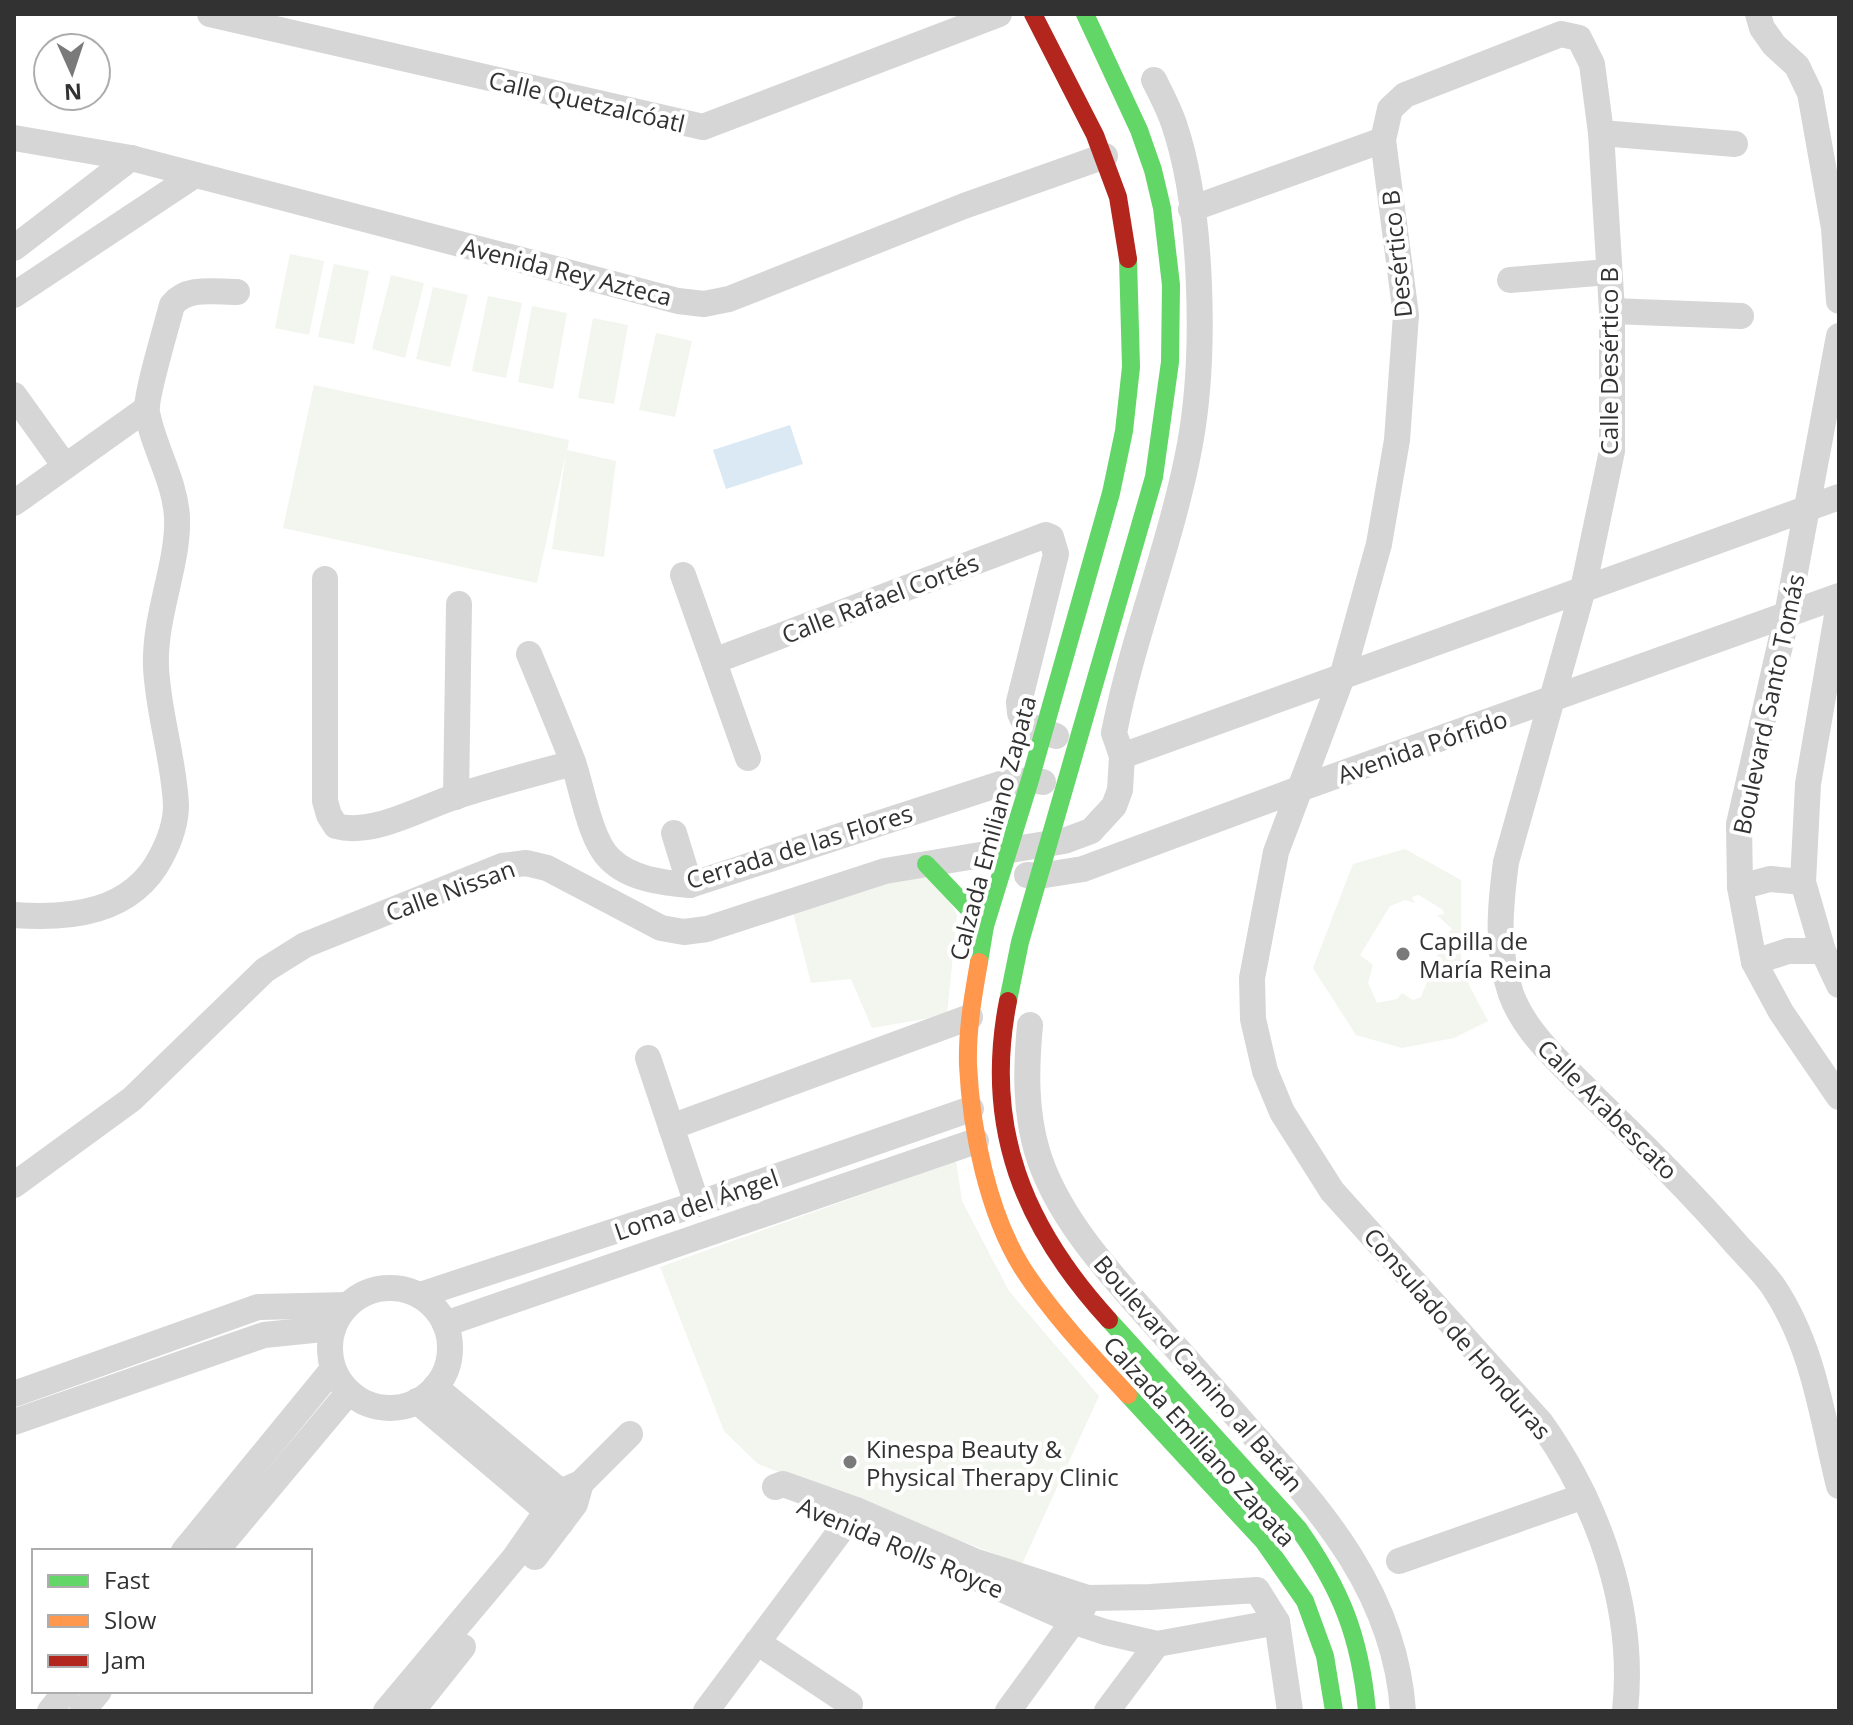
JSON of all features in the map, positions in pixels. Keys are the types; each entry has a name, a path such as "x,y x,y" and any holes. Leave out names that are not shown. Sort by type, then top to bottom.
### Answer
{"main road":[{"name":"Calzada Emiliano Zapata","path":"1033,14 1105,156 1118,197 1129,265 1131,367 1124,431 1111,493 1030,780 985,926 970,1017 968,1064 976,1141 996,1210 1022,1267 1066,1327 1264,1542 1305,1601 1325,1656 1334,1711"},
{"name":"Calzada Emiliano Zapata","path":"1085,14 1141,136 1153,171 1170,270 1171,359 1165,422 1154,477 1020,942 1002,1032 1003,1112 1014,1167 1039,1227 1076,1284 1298,1528 1327,1569 1347,1614 1360,1658 1367,1711"},
{"path":"926,864 985,926"}],"street":[{"name":"Calle Quetzalcóatl","path":"210,14 703,127 999,14"},
{"path":"1758,14 1762,28 1774,45 1797,66 1810,93 1834,228 1839,301"},
{"name":"Calle Desértico B","path":"1554,700 1583,589 1612,451 1612,311 1601,133 1592,64 1579,38 1561,34"},
{"name":"Desértico B","path":"1299,789 1342,677 1379,544 1397,440 1406,315 1383,140 1390,109 1405,95 1561,34"},
{"path":"1005,862 1049,843 1091,831 1104,819 1120,790 1122,756 1115,740 1116,724 1190,443 1198,368 1199,283 1191,209 1174,125 1154,80"},
{"path":"1601,133 1735,144"},
{"name":"Avenida Rey Azteca","path":"14,138 131,158 678,301 704,304 729,299 964,206 1105,156"},
{"path":"1191,209 1383,140"},
{"path":"14,248 131,158"},
{"path":"14,295 195,175"},
{"path":"1510,280 1609,272"},
{"path":"14,915 78,915 110,906 139,887 172,837 176,806 156,668 156,645 177,516 146,409 172,305 179,295 237,292"},
{"path":"1612,311 1741,316"},
{"name":"Boulevard Santo Tomás","path":"1839,336 1809,508 1739,824 1740,887 1754,962 1781,1012 1839,1097"},
{"path":"14,395 65,466"},
{"path":"14,503 146,409"},
{"path":"1122,756 1839,497"},
{"name":"Calle Rafael Cortés","path":"714,661 1046,535 1051,537 1056,554 1019,702 1025,724 1043,732"},
{"path":"683,575 748,758"},
{"path":"325,579 325,801 336,826 350,830 369,827 456,797 573,763"},
{"name":"Avenida Pórfido","path":"1005,862 1039,876 1083,869 1839,596"},
{"path":"456,797 459,604"},
{"name":"Boulevard Santo Tomás","path":"1839,604 1808,784 1803,882 1823,951 1839,985"},
{"name":"Cerrada de las Flores","path":"529,654 573,763 599,843 610,859 660,883 690,885 1003,783 1030,780 1065,790"},
{"name":"Calle Arabescato","path":"1554,700 1506,862 1499,934 1502,961 1512,996 1529,1028 1553,1056 1704,1206 1773,1286 1806,1348 1839,1486"},
{"path":"1043,732 1079,743"},
{"name":"Consulado de Honduras","path":"1299,789 1276,852 1252,978 1253,1019 1265,1071 1282,1112 1332,1191 1541,1423 1563,1454 1602,1538 1619,1595 1628,1691 1625,1711"},
{"path":"674,833 690,885"},
{"name":"Calle Nissan","path":"14,1185 132,1099 265,970 285,955 502,866 526,863 547,868 661,928 684,932 707,929 885,871 953,861 1005,862"},
{"path":"1740,887 1770,879 1803,882"},
{"path":"1754,962 1788,951 1823,951"},
{"path":"671,1127 970,1017"},
{"name":"Boulevard Camino al Batán","path":"1030,1025 1027,1110 1037,1154 1059,1200 1105,1269 1303,1488 1354,1560 1377,1603 1394,1649 1403,1711"},
{"path":"648,1058 697,1204"},
{"name":"Loma del Ángel","path":"420,1295 971,1109"},
{"path":"924,1126 935,1156"},
{"name":"Loma del Ángel","path":"445,1324 976,1141"},
{"path":"382,1288 401,1289 420,1295 435,1308 445,1324 450,1340 444,1373 426,1394 401,1407 367,1404 349,1392 333,1369 329,1341 333,1328 348,1305 363,1294 382,1288"},
{"path":"14,1394 258,1307 348,1305"},
{"path":"14,1422 264,1335 333,1328"},
{"path":"186,1549 333,1369"},
{"path":"218,1549 349,1392"},
{"path":"426,1394 565,1503"},
{"path":"386,1711 515,1557 630,1434"},
{"path":"1399,1561 1584,1496"},
{"path":"412,1711 565,1503"},
{"path":"706,1711 852,1516"},
{"name":"Avenida Rolls Royce","path":"852,1516 974,1561 1088,1598 1257,1590 1263,1595 1277,1622"},
{"name":"Avenida Rolls Royce","path":"852,1516 1075,1622 1157,1644"},
{"path":"1008,1711 1075,1622 1088,1598"},
{"path":"1107,1711 1157,1644 1277,1622 1290,1711"},
{"path":"757,1642 850,1704"},
{"path":"50,1711 64,1693"},
{"path":"82,1711 97,1693"}],"shaded area":[{"path":"290,254 324,261 309,335 275,328"},
{"path":"334,264 369,271 354,344 318,337"},
{"path":"391,275 424,283 405,358 372,349"},
{"path":"433,287 468,295 450,367 416,359"},
{"path":"488,296 522,303 506,378 472,371"},
{"path":"532,306 567,313 553,389 518,382"},
{"path":"593,318 628,325 614,404 578,398"},
{"path":"656,333 692,341 675,417 639,410"},
{"path":"314,385 569,440 567,450 616,461 604,557 552,549 566,453 537,583 283,528"},
{"path":"790,425 803,464 726,489 713,450"},
{"path":"1405,849 1461,880 1461,958 1469,985 1488,1021 1454,1038 1402,1048 1356,1035 1313,968 1353,864","holes":["1419,895 1443,910 1444,914 1437,915 1452,929 1438,944 1441,947 1421,997 1413,1000 1402,993 1397,999 1377,1003 1368,983 1373,965 1360,955 1390,906 1405,900 1415,903 1412,897"]},
{"path":"900,871 940,882 957,915 947,1015 872,1028 851,979 811,983 792,908"},
{"path":"956,1161 962,1201 1009,1291 1099,1396 1022,1564 758,1464 724,1431 660,1267"}],"traffic: fast":[{"path":"1008,1001 1020,942 1154,477 1170,362 1171,285 1162,208 1153,170 1139,130 1085,14"},
{"path":"979,962 985,926 1030,780 1111,493 1124,431 1131,367 1128,259"},
{"path":"926,864 985,926"},
{"path":"1109,1320 1298,1528 1313,1550 1346,1614 1359,1659 1367,1711"},
{"path":"1128,1395 1264,1542 1305,1601 1325,1656 1334,1711"}],"traffic: slow":[{"path":"979,962 969,1026 968,1065 977,1143 991,1197 1023,1269 1073,1334 1128,1395"}],"traffic: jam":[{"path":"1033,14 1095,135 1118,197 1128,259"},
{"path":"1008,1001 1002,1047 1001,1091 1017,1173 1033,1212 1054,1249 1109,1320"}],"place":[{"name":"Capilla de María Reina","path":"1403,954"},
{"name":"Kinespa Beauty & Physical Therapy Clinic","path":"850,1462"}]}
